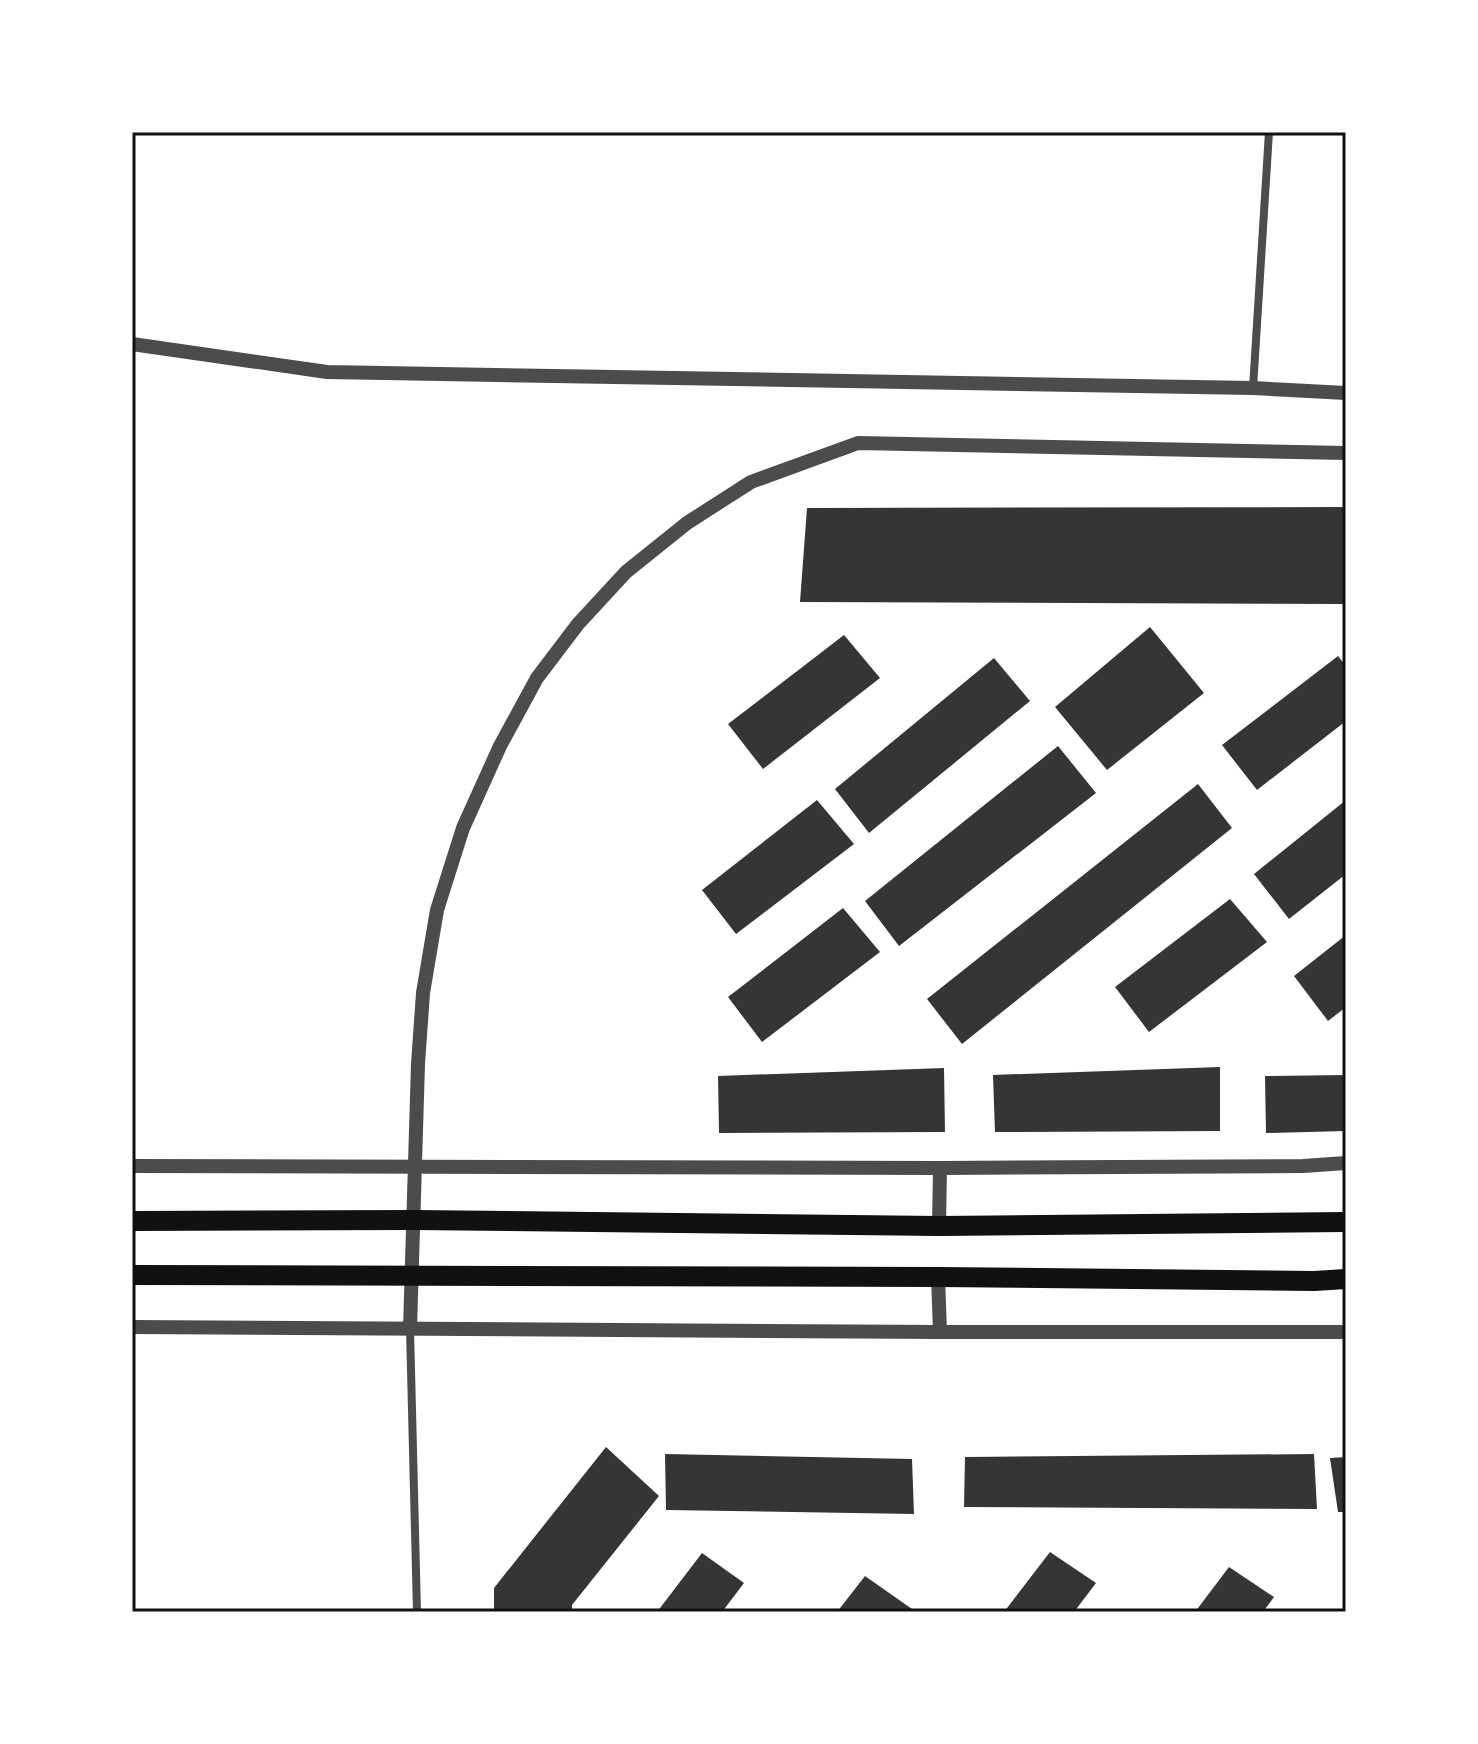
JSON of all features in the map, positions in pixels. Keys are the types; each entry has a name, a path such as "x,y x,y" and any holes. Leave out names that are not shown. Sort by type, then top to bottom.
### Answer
{"main road":[{"path":"132,1221 413,1220 939,1226 1346,1222"},
{"path":"132,1275 1346,1279"}],"street":[{"path":"1253,388 1269,132"},
{"path":"132,344 327,372 1253,388 1346,393"},
{"path":"417,1612 410,1329 423,993 437,910 463,828 500,746 537,678 578,624 626,572 687,523 751,482 858,443 1346,453"},
{"path":"132,1166 940,1168 1303,1166 1346,1163"},
{"path":"939,1226 940,1168"},
{"path":"938,1277 940,1332"},
{"path":"132,1327 1346,1332"}],"building":[{"path":"1346,507 1346,604 800,602 807,508"},
{"path":"1150,627 1204,693 1107,770 1055,707"},
{"path":"844,635 880,678 763,769 728,724"},
{"path":"1338,656 1346,666 1346,721 1257,790 1222,745"},
{"path":"994,658 1030,701 869,833 835,789"},
{"path":"1058,746 1096,793 899,946 865,901"},
{"path":"1198,784 1232,828 962,1044 927,999"},
{"path":"817,800 854,844 736,934 702,890"},
{"path":"1346,800 1346,874 1289,919 1254,874"},
{"path":"1230,899 1267,942 1149,1032 1115,987"},
{"path":"843,908 880,952 762,1042 728,997"},
{"path":"1346,935 1346,1007 1328,1021 1294,976"},
{"path":"1220,1067 1220,1131 995,1132 993,1075"},
{"path":"944,1068 945,1132 719,1133 718,1076"},
{"path":"1346,1075 1346,1131 1266,1133 1265,1076"},
{"path":"606,1447 659,1496 572,1605 572,1612 494,1612 494,1588"},
{"path":"665,1454 912,1459 914,1514 666,1510"},
{"path":"1314,1454 1317,1509 964,1507 965,1457"},
{"path":"1346,1457 1346,1512 1338,1512 1330,1458"},
{"path":"1050,1552 1096,1583 1074,1612 1004,1612"},
{"path":"702,1553 744,1583 722,1612 657,1612"},
{"path":"1229,1567 1274,1597 1263,1612 1195,1612"},
{"path":"865,1576 912,1609 909,1612 837,1612"}]}
